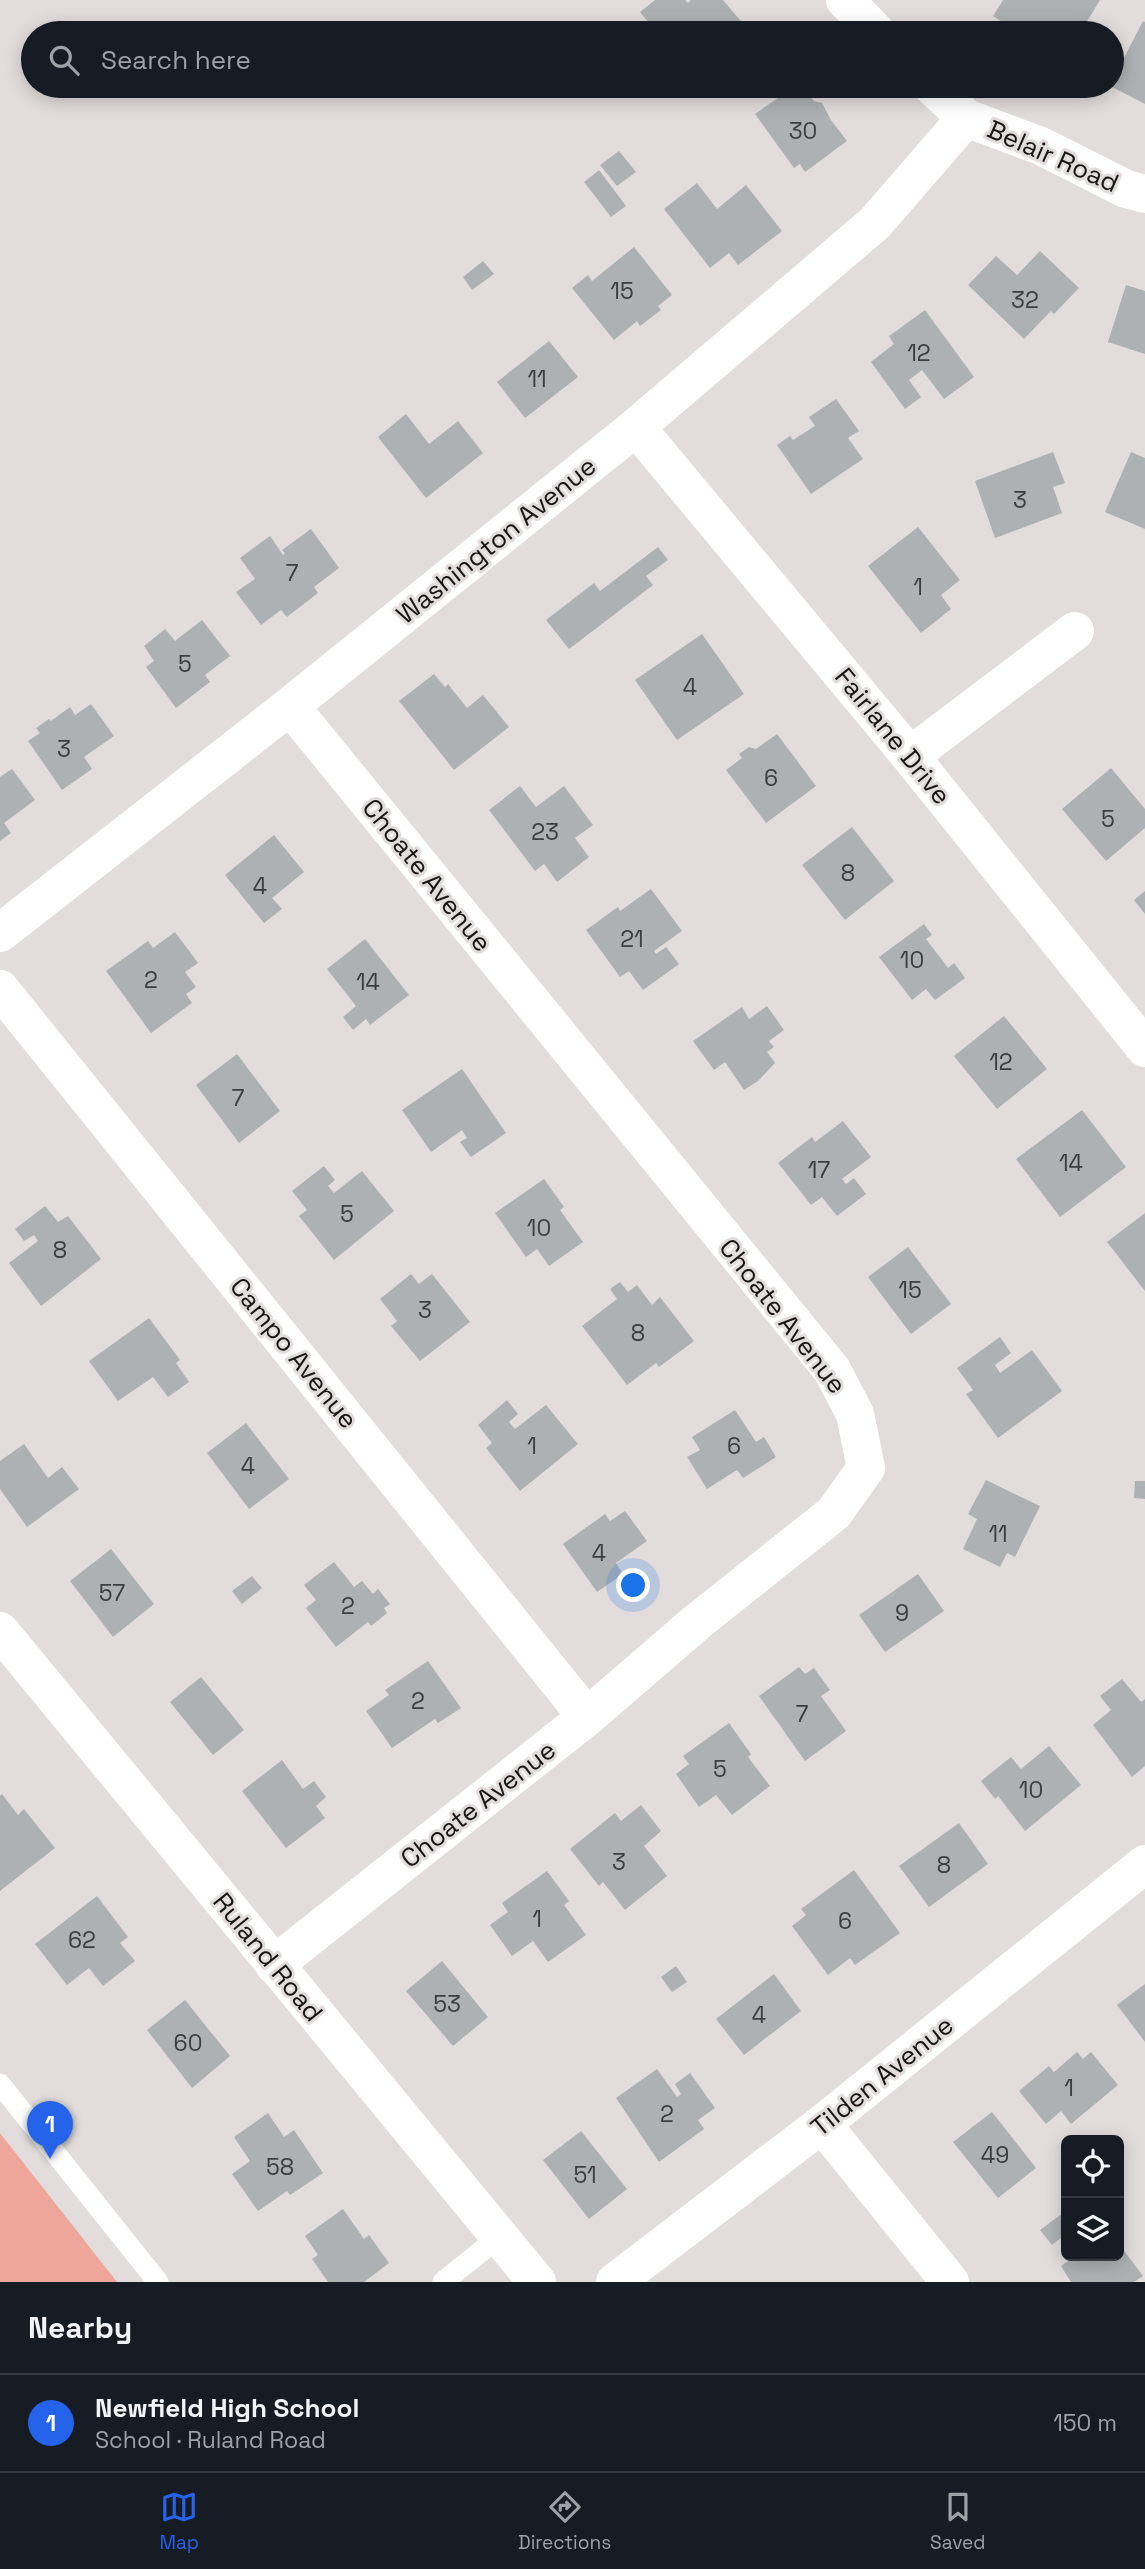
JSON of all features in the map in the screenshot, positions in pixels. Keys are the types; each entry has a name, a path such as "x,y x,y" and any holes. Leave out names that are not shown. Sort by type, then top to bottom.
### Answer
{"street":[{"path":"845,0 865,21"},
{"name":"Belair Road","path":"945,98 966,118 1041,146 1126,189 1145,194"},
{"name":"Washington Avenue","path":"0,933 290,706 636,427 875,223 966,118"},
{"name":"Fairlane Drive","path":"636,427 910,756 1145,1048"},
{"path":"910,756 1074,631"},
{"name":"Choate Avenue","path":"274,1965 587,1717 696,1622 834,1513 866,1468 855,1414 832,1370 290,706"},
{"name":"Campo Avenue","path":"0,989 587,1717"},
{"name":"Ruland Road","path":"0,1631 537,2282"},
{"name":"Tilden Avenue","path":"615,2282 822,2124 1145,1864"},
{"path":"822,2124 950,2282"}],"lane":[{"path":"0,2084 158,2282"},
{"path":"443,2282 499,2238"}],"shaded area":[{"path":"0,2133 117,2282 0,2282"}],"building":[{"path":"655,0 685,0 688,3 691,0 723,0 741,21 647,21 640,12"},
{"path":"1003,0 1100,0 1087,21 1001,21 993,16"},
{"path":"1143,21 1145,22 1145,104 1124,93 1124,58"},
{"path":"778,98 812,98 822,103 847,141 805,172 800,164 794,168 755,114"},
{"path":"619,151 636,172 617,186 600,165"},
{"path":"599,170 626,206 611,217 584,182"},
{"path":"697,183 717,209 746,185 782,231 738,265 729,253 710,268 664,209"},
{"path":"634,247 672,295 658,306 661,310 640,326 637,321 614,340 572,288 588,275 592,281"},
{"path":"1040,251 1079,288 1054,314 1051,311 1024,339 968,285 996,256 1017,275"},
{"path":"483,261 494,274 472,290 463,277"},
{"path":"1126,285 1145,291 1145,354 1108,342"},
{"path":"925,310 974,377 944,399 922,370 909,380 921,397 905,409 871,362 894,344 889,336"},
{"path":"549,341 578,377 525,418 497,382"},
{"path":"836,399 859,431 848,438 863,459 811,494 777,445 790,436 793,440 815,426 809,417"},
{"path":"406,414 429,444 458,421 483,453 426,498 378,437"},
{"path":"1053,452 1065,483 1053,487 1062,513 995,538 975,481"},
{"path":"1131,452 1145,458 1145,529 1105,512"},
{"path":"918,527 960,580 941,595 951,609 921,633 868,566"},
{"path":"311,529 339,568 314,587 318,593 287,617 281,610 261,625 236,592 255,579 240,558 270,536 283,555 285,553 282,550"},
{"path":"658,547 668,560 646,576 653,585 569,649 546,620 594,583 600,591"},
{"path":"202,620 230,656 205,675 210,682 176,708 146,667 154,661 144,646 165,629 175,641"},
{"path":"702,634 744,694 677,740 635,680"},
{"path":"434,674 445,687 448,684 467,708 483,695 509,727 454,770 399,701"},
{"path":"91,704 114,736 84,757 92,769 62,790 28,741 40,733 36,728 49,719 51,721 70,707 75,715"},
{"path":"777,734 816,786 766,823 726,770 742,758 739,754 749,747 756,749"},
{"path":"1111,768 1145,809 1145,828 1106,861 1062,809"},
{"path":"12,769 35,800 4,823 11,833 0,841 0,777"},
{"path":"520,786 536,807 564,786 593,825 575,838 589,857 557,882 544,864 535,871 489,810"},
{"path":"852,827 894,881 845,920 802,865"},
{"path":"274,835 304,872 272,898 282,909 264,923 225,875"},
{"path":"651,889 682,931 654,951 656,954 666,947 679,964 643,990 629,971 620,977 586,930 618,907 620,911"},
{"path":"1145,891 1145,914 1134,900"},
{"path":"924,924 932,935 926,939 948,968 954,963 965,978 935,1000 926,989 912,1000 879,957"},
{"path":"175,932 198,963 185,972 196,987 186,994 192,1003 151,1033 106,971 148,941 153,948"},
{"path":"365,939 409,995 370,1025 366,1019 353,1030 343,1017 356,1006 327,969"},
{"path":"767,1006 784,1030 769,1041 774,1047 767,1052 775,1063 758,1081 744,1090 725,1062 714,1070 693,1041 742,1007 749,1019"},
{"path":"1004,1016 1047,1069 997,1109 954,1056"},
{"path":"237,1054 280,1111 239,1143 196,1085"},
{"path":"462,1069 506,1133 471,1157 460,1142 467,1138 462,1130 431,1152 402,1110"},
{"path":"1082,1110 1126,1167 1060,1217 1016,1159"},
{"path":"843,1121 871,1157 842,1179 846,1184 854,1178 866,1194 837,1216 822,1197 811,1205 778,1163 812,1137 815,1142"},
{"path":"324,1166 335,1180 328,1186 334,1193 362,1171 394,1211 334,1260 299,1216 307,1210 292,1191"},
{"path":"544,1179 564,1207 560,1210 583,1242 549,1266 537,1249 526,1257 495,1213"},
{"path":"45,1206 58,1222 68,1216 101,1259 41,1306 9,1263 38,1241 34,1235 24,1241 15,1229"},
{"path":"1145,1213 1145,1291 1107,1242"},
{"path":"908,1247 951,1304 911,1334 868,1277"},
{"path":"411,1274 419,1284 432,1274 470,1322 420,1361 391,1326 397,1321 380,1299"},
{"path":"620,1282 628,1292 637,1285 652,1305 660,1297 694,1341 659,1367 656,1363 627,1385 582,1326 617,1299 610,1289"},
{"path":"149,1318 180,1360 176,1363 189,1382 168,1397 153,1377 118,1401 89,1361"},
{"path":"1000,1337 1011,1353 995,1365 1000,1373 1032,1350 1062,1391 998,1438 966,1394 973,1390 957,1368"},
{"path":"507,1400 518,1414 509,1422 515,1429 546,1405 578,1444 520,1491 486,1448 492,1443 478,1425"},
{"path":"735,1410 756,1442 764,1437 776,1457 743,1478 737,1470 707,1489 687,1457 700,1450 692,1437"},
{"path":"246,1423 289,1479 249,1509 207,1453"},
{"path":"24,1444 48,1478 62,1467 79,1489 27,1527 0,1489 0,1461"},
{"path":"986,1480 1040,1506 1015,1557 1007,1553 1000,1567 963,1549 977,1519 968,1514"},
{"path":"1135,1481 1145,1481 1145,1499 1134,1498"},
{"path":"625,1511 647,1541 616,1563 623,1574 597,1592 563,1544 605,1514 610,1521"},
{"path":"111,1549 154,1604 113,1637 70,1581"},
{"path":"334,1562 354,1587 362,1581 373,1594 378,1589 390,1604 384,1608 387,1613 371,1626 368,1622 336,1647 306,1608 316,1600 304,1585"},
{"path":"918,1574 944,1611 885,1652 859,1615"},
{"path":"252,1576 262,1588 242,1604 232,1591"},
{"path":"428,1661 461,1708 438,1723 435,1719 392,1748 366,1711 389,1695 385,1690"},
{"path":"799,1667 805,1674 814,1668 830,1690 821,1696 846,1731 805,1761 759,1696"},
{"path":"201,1677 244,1730 213,1755 170,1702"},
{"path":"1122,1679 1141,1702 1145,1699 1145,1766 1132,1777 1093,1725 1111,1710 1100,1696"},
{"path":"729,1723 751,1754 748,1757 770,1786 732,1815 716,1795 699,1807 676,1774 689,1764 683,1756"},
{"path":"1049,1746 1081,1785 1025,1831 998,1796 995,1799 981,1781 1011,1757 1021,1769"},
{"path":"282,1760 303,1789 314,1781 326,1797 316,1806 325,1818 286,1848 242,1791"},
{"path":"2,1794 18,1815 24,1809 55,1848 0,1891 0,1796"},
{"path":"641,1805 661,1831 644,1846 667,1876 625,1910 603,1882 599,1886 570,1849 615,1813 621,1821"},
{"path":"959,1823 988,1864 929,1907 899,1866"},
{"path":"854,1870 900,1933 855,1965 850,1958 828,1975 792,1926 806,1915 801,1909"},
{"path":"547,1871 569,1901 564,1905 586,1935 548,1962 533,1941 512,1956 490,1925 508,1912 502,1903"},
{"path":"97,1896 128,1937 120,1943 135,1961 103,1986 89,1968 67,1985 35,1944"},
{"path":"442,1961 488,2017 453,2046 406,1991"},
{"path":"676,1966 687,1982 672,1992 661,1977"},
{"path":"774,1974 801,2011 744,2055 716,2019"},
{"path":"1145,1984 1145,2042 1117,2005"},
{"path":"185,2000 230,2056 192,2088 147,2030"},
{"path":"1077,2052 1083,2059 1091,2052 1118,2085 1071,2124 1061,2111 1046,2124 1019,2091 1049,2066 1054,2072"},
{"path":"657,2069 677,2097 681,2094 675,2084 690,2073 715,2108 698,2120 704,2129 659,2162 616,2098"},
{"path":"992,2112 1036,2168 998,2198 953,2142"},
{"path":"268,2113 284,2137 294,2130 323,2173 290,2195 287,2191 258,2211 232,2174 250,2161 234,2137"},
{"path":"581,2131 627,2189 589,2219 543,2160"},
{"path":"343,2209 364,2239 369,2235 389,2263 364,2282 328,2282 312,2259 318,2255 305,2236"},
{"path":"1061,2214 1061,2238 1052,2245 1040,2230"},
{"path":"1124,2251 1143,2276 1134,2282 1071,2282 1061,2266 1068,2261 1124,2261"}],"place":[{"name":"Newfield High School","path":"50,2159"}]}
